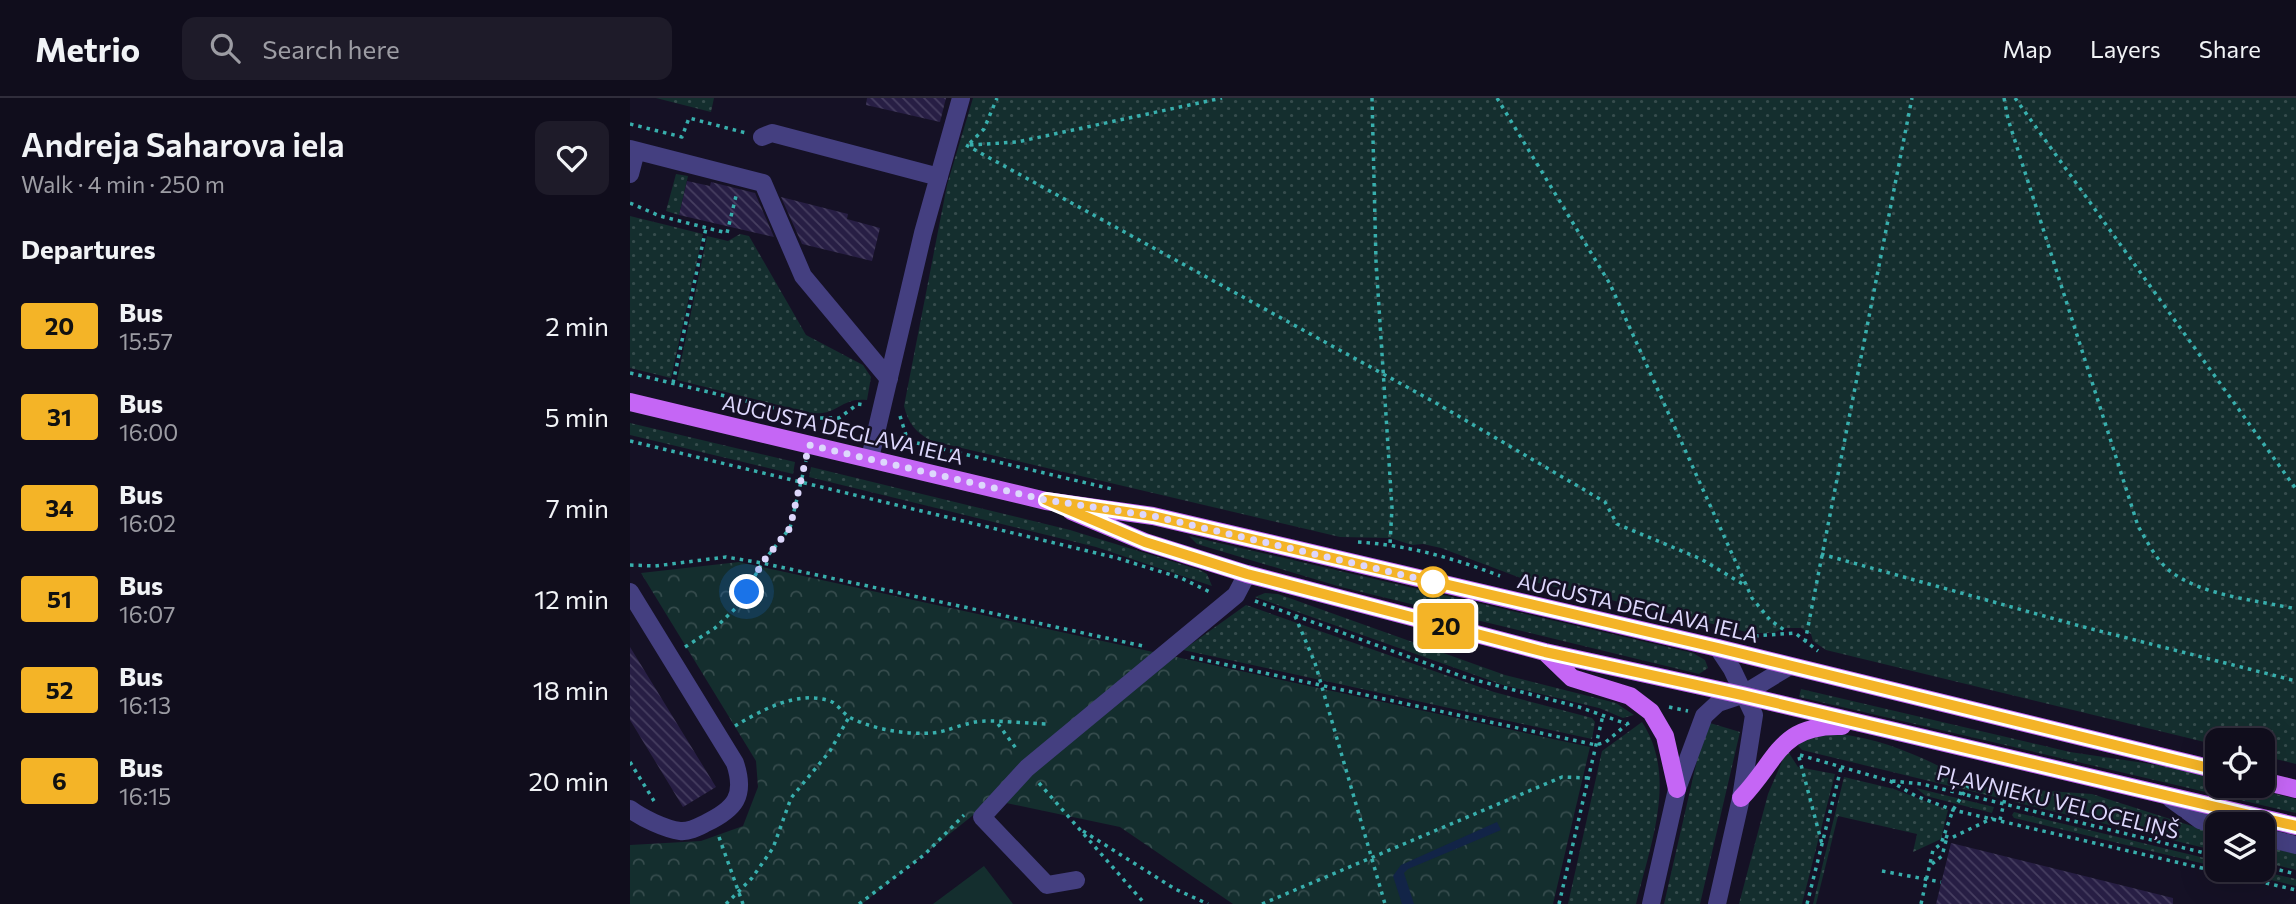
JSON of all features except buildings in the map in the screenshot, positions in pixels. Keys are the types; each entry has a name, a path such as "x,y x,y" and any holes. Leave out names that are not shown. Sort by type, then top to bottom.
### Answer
{"main road":[{"name":"AUGUSTA DEGLAVA IELA","path":"630,402 1046,500 1153,516 1718,648 2205,767"},
{"name":"AUGUSTA DEGLAVA IELA","path":"1046,500 1145,542 1247,574 1545,652 1742,695 2296,827"},
{"path":"1545,652 1572,678 1630,696 1651,712 1665,736 1677,789"},
{"path":"1741,798 1760,779 1774,753 1787,740 1828,725 1865,726"},
{"path":"2275,784 2296,789"}],"street":[{"path":"870,458 961,98"},
{"path":"762,137 772,133 939,177"},
{"path":"630,174 633,150 763,183 803,275 889,379"},
{"path":"1076,880 1047,885 982,817 1027,768 1236,595 1247,574"},
{"path":"630,592 736,763 741,782 735,803 726,813 695,829 681,831 630,809"},
{"path":"1717,904 1741,798 1754,715 1742,695 1732,669 1718,648"},
{"path":"1651,904 1677,789 1708,709 1742,695 1788,667"},
{"path":"2171,799 2205,821"},
{"path":"2275,840 2296,845"}],"path":[{"path":"968,145 984,129 997,98"},
{"path":"968,145 1017,142 1222,98"},
{"path":"1372,98 1376,261 1392,508 1390,544"},
{"path":"1497,98 1610,284 1746,586 1770,620 1787,632"},
{"path":"1803,651 1912,98"},
{"path":"2004,98 2012,131 2138,526 2163,564 2180,577 2223,592 2296,609"},
{"path":"2015,98 2296,489"},
{"path":"630,124 682,137 688,118 762,137"},
{"path":"949,139 968,145 1384,374 1605,502 1617,524 1701,559 1746,586"},
{"path":"630,203 660,216 727,233 741,177"},
{"path":"673,383 706,228"},
{"path":"630,373 816,418 790,528 762,563 731,613 715,628 670,656"},
{"path":"630,441 1117,558 1181,578 1209,592 1236,595 1464,677 1627,724"},
{"path":"1821,554 2080,626 2296,681"},
{"path":"630,565 655,566 726,557 762,563 1596,744 1606,742 1627,724 1639,718"},
{"path":"1294,615 1321,685 1385,904"},
{"path":"718,736 761,711 795,699 833,702 849,717 883,729 930,734 940,734 977,722 1060,724"},
{"path":"1664,707 1697,714"},
{"path":"1559,904 1603,715"},
{"path":"726,904 738,895 773,848 791,799 831,751 849,717"},
{"path":"998,724 1049,798 1144,904"},
{"path":"1792,746 1799,755 1822,846"},
{"path":"1799,755 1890,781 1916,796 1953,810 2296,890"},
{"path":"630,762 669,827"},
{"path":"1807,904 1841,768"},
{"path":"1262,904 1562,777 1588,778"},
{"path":"1930,865 1942,856 1953,810 1974,777"},
{"name":"PĻAVNIEKU VELOCELIŅŠ","path":"1890,781 1963,794 2205,853"},
{"path":"2000,820 2008,785"},
{"path":"1946,836 1951,838 1993,818"},
{"path":"711,821 726,853 743,904"},
{"path":"1078,828 1175,888 1208,904"},
{"path":"1921,904 1933,850 1946,836"},
{"path":"2275,869 2296,874"},
{"path":"1882,871 1941,882"}],"green space":[{"path":"656,98 714,98 711,112"},
{"path":"973,98 2296,98 2296,764 2275,759 2275,728 2205,728 2205,742 1826,650 1813,641 1811,634 1801,628 1785,628 1773,633 1751,633 1526,580 1441,548 1423,544 1412,545 1390,538 1340,537 932,441 914,427 904,406 947,185"},
{"path":"676,174 688,176 679,215 666,211"},
{"path":"630,216 703,234 671,378 630,368"},
{"path":"740,234 749,236 806,335 863,365 871,377 867,400 851,401 828,412 811,413 677,380 707,236 728,241"},
{"path":"630,423 795,462 793,474 630,435"},
{"path":"811,467 1070,530 1200,570 1207,574 1212,586 1096,547 809,477"},
{"path":"1189,536 1693,653 1705,660 1708,668 1699,674 1341,587 1197,544"},
{"path":"739,562 1590,747 1553,904 1233,904 1120,827 992,800 862,904 630,904 630,845 701,841 743,826 758,787 756,761 641,573"},
{"path":"1265,593 1278,594 1505,675 1616,703 1634,715 1623,718 1599,708 1503,685 1255,597"},
{"path":"1246,605 1494,692 1592,718 1595,722 1592,739 1183,650"},
{"path":"1801,689 2070,752 2158,765 2205,776 2205,792 1799,697"},
{"path":"1642,722 1653,743 1660,788 1654,835 1636,904 1568,904 1602,751"},
{"path":"1710,723 1740,732 1700,904 1664,904 1700,747"},
{"path":"1840,734 1868,739 1908,752 1947,770 1946,777 2001,791 1999,798 1802,750 1795,742 1816,735"},
{"path":"1787,750 1798,767 1835,774 1802,904 1739,904 1768,794"},
{"path":"1844,777 1894,789 1948,810 1941,839 1913,852 1917,834 1838,816 1816,904 1813,904"},
{"path":"1916,788 1994,807 1992,813 1926,796"},
{"path":"2034,790 2092,794 2205,830 2205,848 2014,802 2015,795 2032,797"},
{"path":"2275,794 2296,799 2296,813 2232,798 2275,798"},
{"path":"2014,812 2205,858 2205,864 2014,818"},
{"path":"2275,849 2296,854 2296,870 2275,865"},
{"path":"984,866 1013,904 933,904"},
{"path":"2275,874 2296,879 2296,886 2275,881"}],"water":[{"path":"1497,822 1501,830 1408,869 1404,873 1414,904 1402,904 1393,876 1401,865"}],"bus line":[{"name":"20","path":"2205,767 1799,670 1718,648 1153,516 1046,500 1145,542 1247,574 1545,652 1742,695 2171,799 2296,826"}],"route":[{"path":"747,592 762,563 790,528 809,445 1046,500 1153,516 1433,582"}]}
